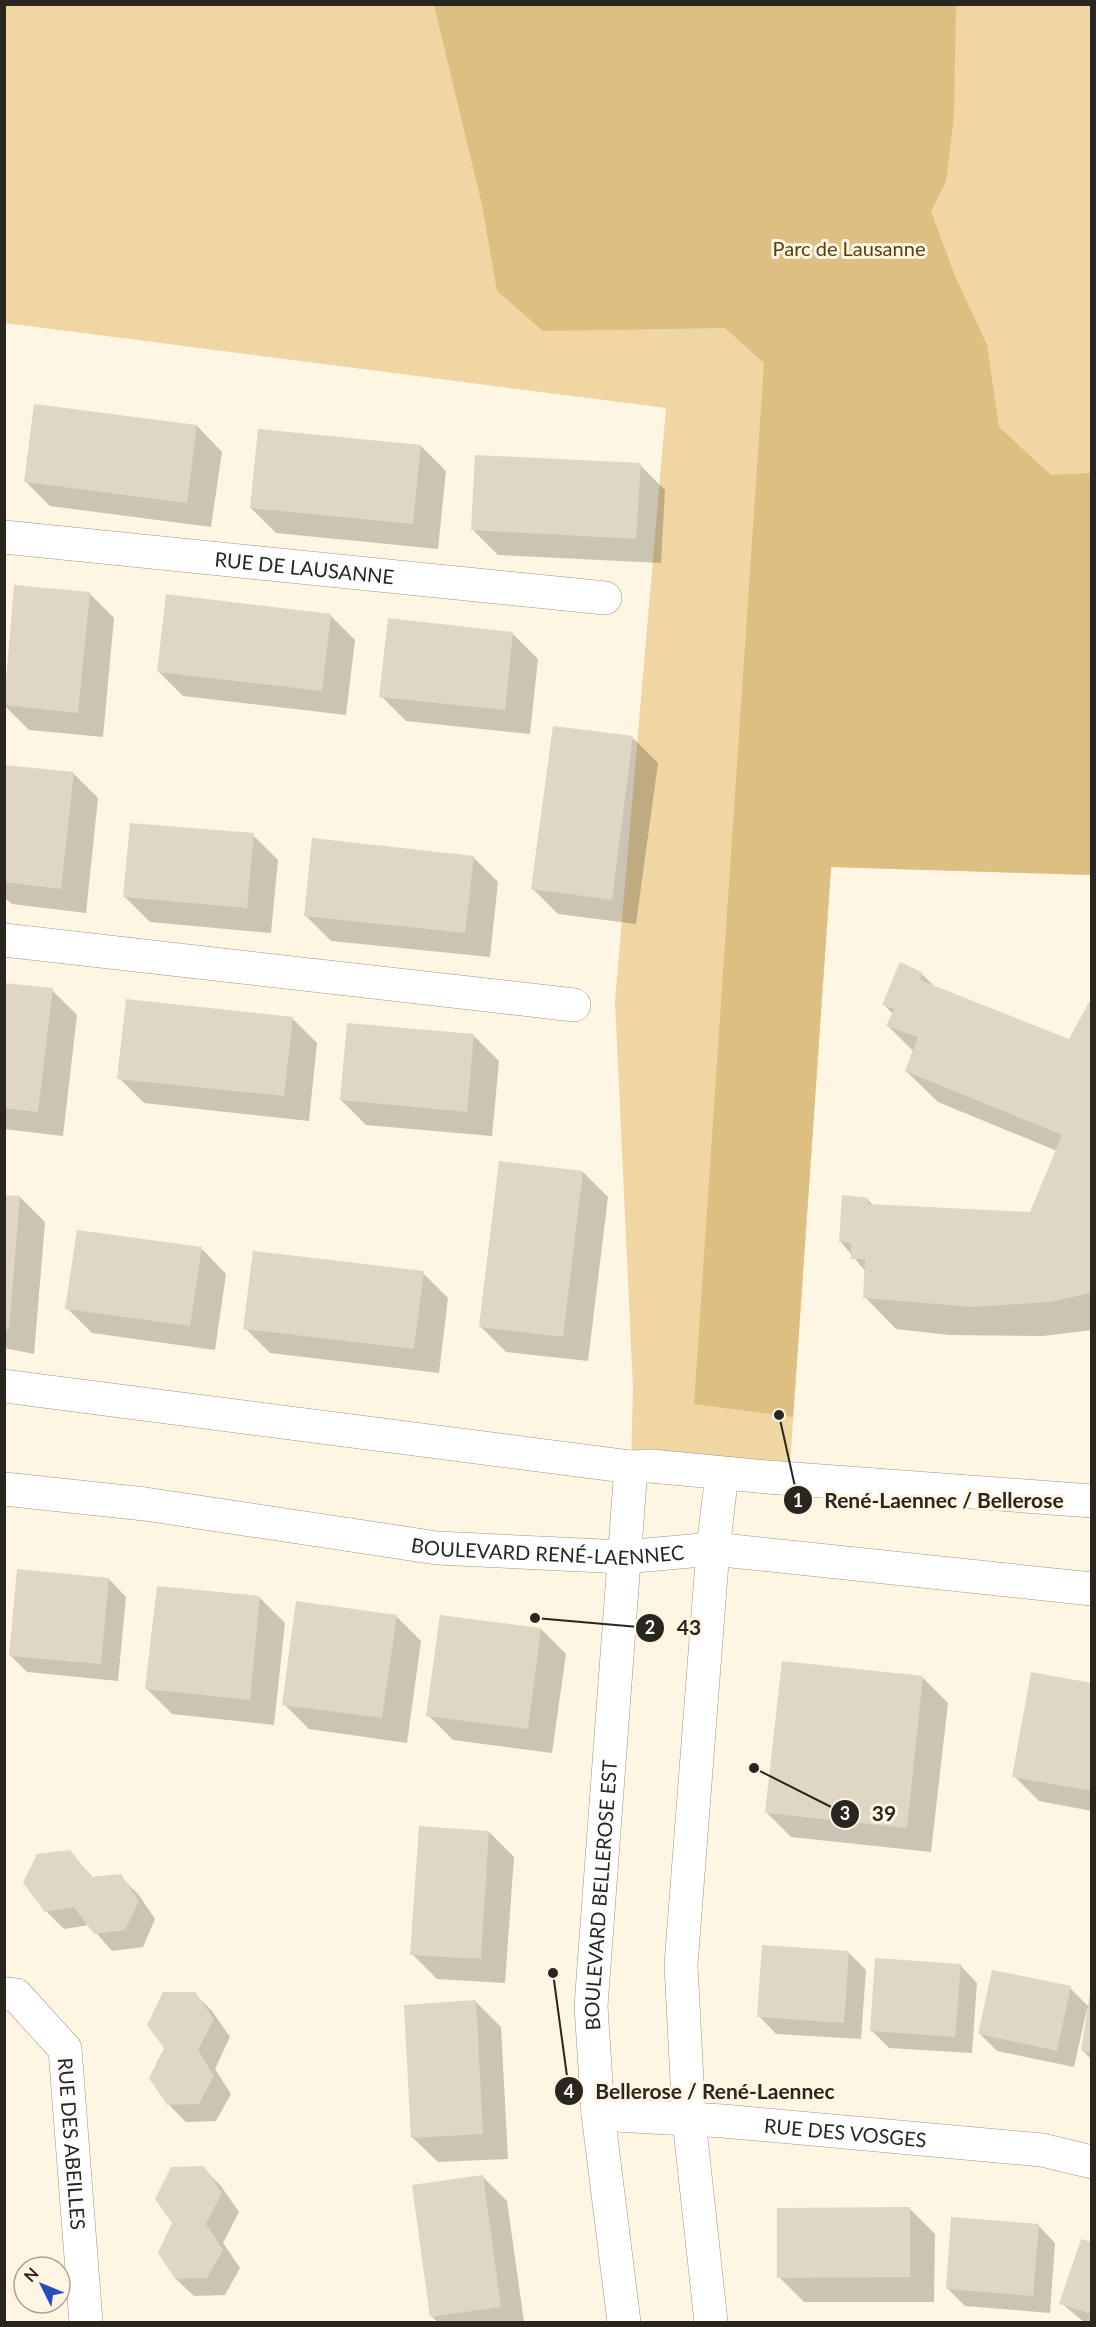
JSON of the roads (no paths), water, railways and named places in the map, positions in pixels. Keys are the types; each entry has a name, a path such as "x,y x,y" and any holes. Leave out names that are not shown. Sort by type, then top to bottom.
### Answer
{"street":[{"name":"RUE DE LAUSANNE","path":"4,537 604,598"},
{"path":"4,940 574,1005"},
{"path":"4,1386 631,1467 651,1466 722,1474 1092,1501"},
{"name":"BOULEVARD BELLEROSE EST","path":"624,2322 598,2114 591,2006 631,1467"},
{"path":"711,2322 689,2120 681,1965 712,1549 722,1474"},
{"name":"BOULEVARD RENÉ-LAENNEC","path":"4,1490 145,1504 436,1548 624,1557 712,1549 1092,1589"},
{"name":"RUE DES ABEILLES","path":"4,1994 16,1995 65,2049 86,2322"},
{"name":"RUE DES VOSGES","path":"598,2114 723,2121 1042,2150 1092,2162"}],"place":[{"name":"René-Laennec / Bellerose","path":"779,1415"},
{"name":"43","path":"535,1618"},
{"name":"39","path":"754,1768"},
{"name":"Bellerose / René-Laennec","path":"553,1973"}],"park label":[{"name":"Parc de Lausanne","path":"849,248"}]}
